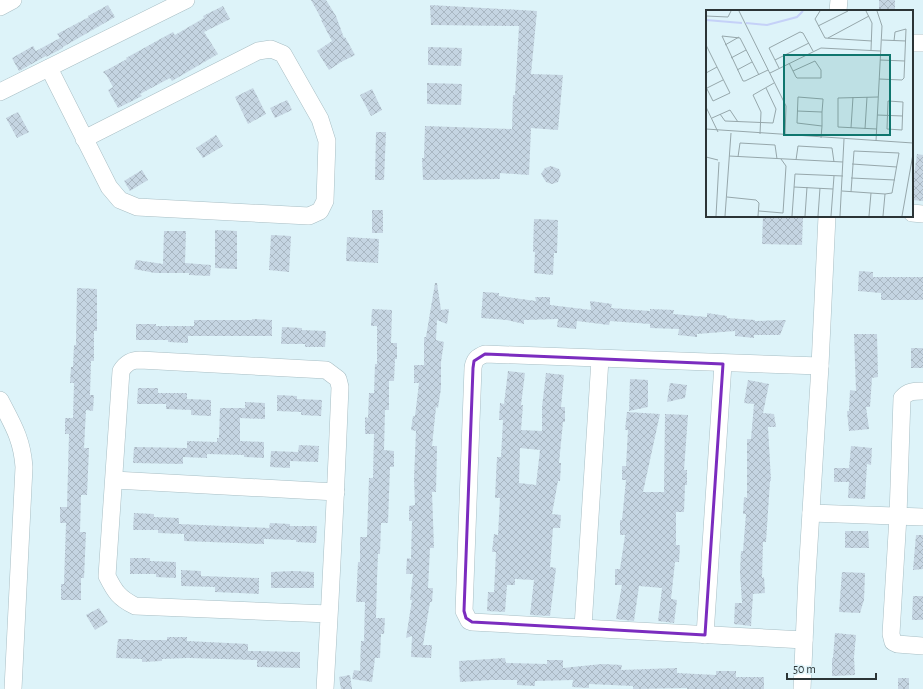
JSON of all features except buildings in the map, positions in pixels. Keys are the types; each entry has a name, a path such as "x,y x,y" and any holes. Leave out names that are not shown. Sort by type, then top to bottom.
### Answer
{"street":[{"path":"0,7 13,0"},
{"path":"0,92 186,0"},
{"path":"838,10 839,0"},
{"path":"49,68 84,138 109,187 120,200 137,207 310,216 320,211 325,201 327,141 320,119 283,54 271,49 258,51 84,138"},
{"path":"913,213 923,214"},
{"path":"802,689 827,217"},
{"path":"804,640 468,621 464,614 473,368 474,361 485,354 724,364 820,366"},
{"path":"583,627 600,359"},
{"path":"325,689 336,492 340,386 338,379 326,370 133,360 125,364 121,371 107,576 114,589 123,600 135,606 329,614"},
{"path":"705,635 724,364"},
{"path":"923,391 906,393 902,398 892,639 896,644 923,646"},
{"path":"0,400 20,438 24,467 13,689"},
{"path":"114,480 336,492"},
{"path":"811,513 923,517"}],"highlighted area":[{"path":"485,354 723,364 705,635 472,622 466,618 464,611 473,368 474,361"}]}
